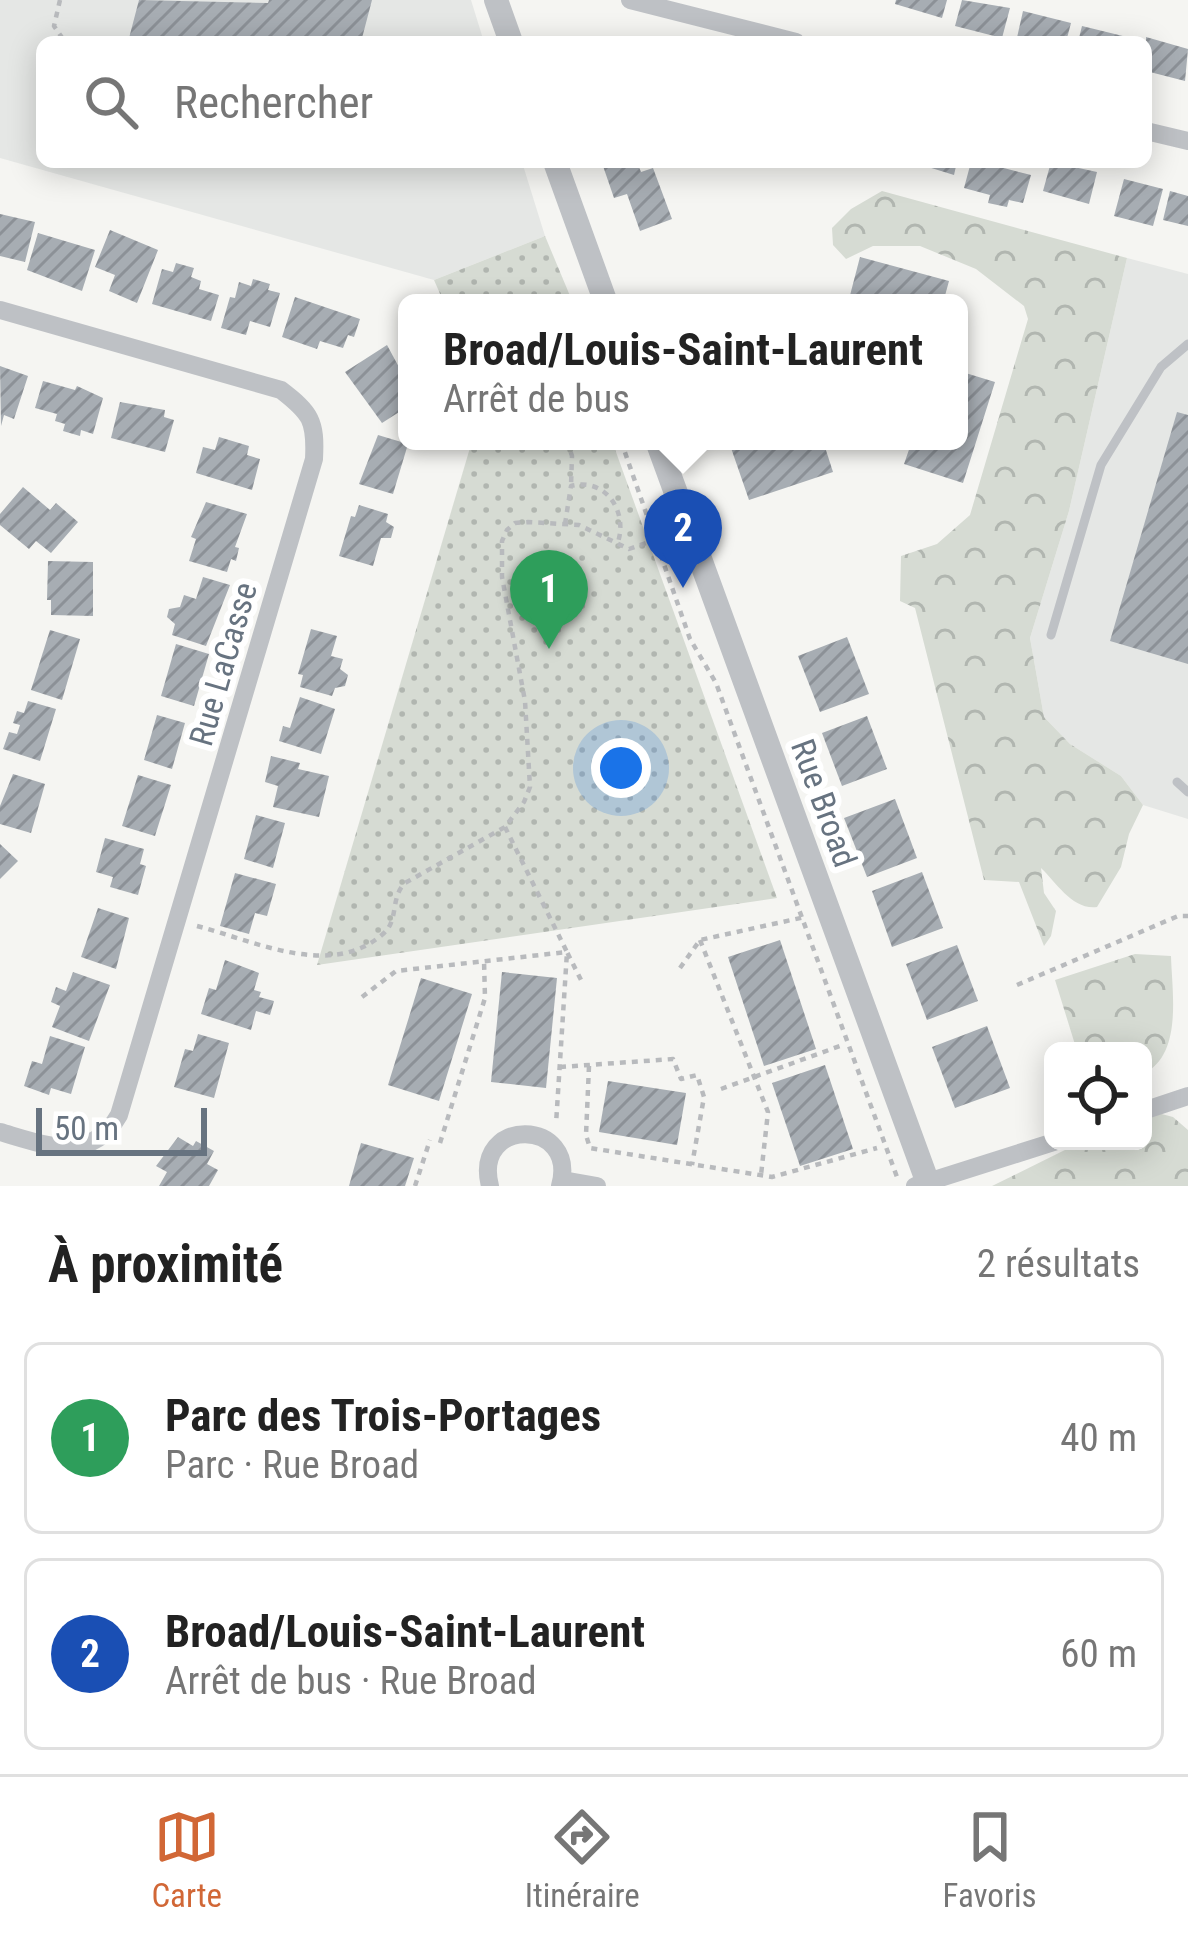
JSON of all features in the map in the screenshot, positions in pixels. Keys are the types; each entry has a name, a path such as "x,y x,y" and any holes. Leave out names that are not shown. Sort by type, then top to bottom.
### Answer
{"street":[{"path":"496,0 509,36"},
{"path":"630,0 772,36"},
{"path":"1152,132 1188,141"},
{"path":"557,168 603,294"},
{"name":"Rue LaCasse","path":"0,310 281,390 307,410 315,435 314,459 128,1096 111,1128 97,1141 66,1149 0,1132"},
{"name":"Rue Broad","path":"660,450 924,1185"},
{"path":"1152,1108 1188,1096"},
{"path":"490,1186 489,1159 495,1148 516,1134 542,1137 552,1144 560,1155 561,1183 597,1186"},
{"path":"924,1185 1044,1145"}],"lane":[{"path":"1051,634 1101,465 1161,367 1188,344"},
{"path":"1177,782 1188,792"}],"path":[{"path":"60,0 55,26 61,36"},
{"path":"566,524 570,450"},
{"path":"625,450 690,639 716,683 900,1186"},
{"path":"571,486 596,485 609,496 623,527 618,542"},
{"path":"179,921 319,958 340,956 387,931 395,893 505,826 530,788 525,700 506,610 502,541 515,523 579,525 629,549 690,528"},
{"path":"505,826 581,980"},
{"path":"680,968 700,940 828,912"},
{"path":"1017,985 1178,916 1188,916"},
{"path":"700,940 768,1112 760,1175"},
{"path":"362,997 397,971 567,952"},
{"path":"556,1125 567,952"},
{"path":"440,1143 485,998 484,960"},
{"path":"721,1089 840,1046"},
{"path":"560,1066 673,1059 681,1079 697,1075 704,1097 692,1166"},
{"path":"589,1066 586,1135 590,1148 772,1177 877,1148"},
{"path":"415,1186 430,1140"}],"shaded area":[{"path":"0,0 471,0 482,36 36,36 36,168 524,168 545,236 434,280 0,158"},
{"path":"1127,258 1188,274 1188,819 1143,805 1121,776 1070,744 1044,717 1030,638 1069,511"}],"green space":[{"path":"882,191 1127,258 1069,511 1030,638 1044,717 1070,744 1121,776 1143,805 1121,867 1097,907 1073,900 1041,868 1044,893 1056,911 1044,946 1019,882 984,880 915,608 900,601 901,556 937,544 970,515 1028,319 1024,306 976,269 920,246 873,246 846,259 833,245 832,228 851,209"},
{"path":"545,236 569,294 440,294 434,280"},
{"path":"469,450 615,450 777,898 317,965"},
{"path":"1135,954 1171,956 1170,1038 1156,1065 1152,1068 1152,1042 1074,1042 1055,980"},
{"path":"1152,1112 1173,1117 1188,1130 1188,1186 992,1186 1065,1150 1152,1150"}],"building":[{"path":"139,0 372,0 363,36 130,36"},
{"path":"896,0 947,0 942,18 895,4"},
{"path":"962,0 1010,8 1003,36 955,26"},
{"path":"1023,11 1071,23 1068,36 1017,36"},
{"path":"1082,26 1123,36 1080,36"},
{"path":"1152,39 1188,49 1185,81 1152,73"},
{"path":"604,168 639,168 641,172 653,168 672,219 640,231 627,194 614,198"},
{"path":"969,168 1004,168 1031,175 1023,203 1009,200 1007,207 988,203 990,195 964,188"},
{"path":"1049,168 1097,172 1089,204 1043,191"},
{"path":"1124,179 1163,189 1153,226 1114,216"},
{"path":"1170,191 1188,196 1188,226 1163,220"},
{"path":"0,214 35,222 25,262 0,256"},
{"path":"110,230 158,250 137,303 109,291 115,275 95,267"},
{"path":"38,233 95,250 82,291 27,270"},
{"path":"860,257 949,281 945,294 850,294"},
{"path":"176,263 194,268 191,277 201,281 199,289 219,295 211,321 152,304 162,269 173,272"},
{"path":"253,279 280,293 270,327 250,321 246,335 221,328 239,282 251,286"},
{"path":"295,297 360,319 354,337 348,335 343,348 320,341 317,349 282,337"},
{"path":"387,345 398,365 398,413 382,423 345,372"},
{"path":"0,366 28,376 14,419 4,415 1,426"},
{"path":"968,374 995,382 963,483 904,464 909,450 968,450"},
{"path":"43,381 75,390 77,386 103,398 93,434 63,431 65,424 55,421 57,414 35,408"},
{"path":"120,402 165,410 164,417 174,420 165,452 111,438"},
{"path":"1177,412 1188,415 1188,664 1110,641"},
{"path":"378,435 398,441 398,450 406,450 393,494 359,484"},
{"path":"219,437 249,446 247,455 260,459 252,490 196,473 203,447 215,450"},
{"path":"732,450 826,450 833,472 749,500"},
{"path":"23,487 50,510 56,503 78,522 51,553 36,541 29,549 0,525 0,514"},
{"path":"206,502 247,514 235,547 239,548 236,561 231,559 227,572 189,561 196,539 191,537"},
{"path":"359,505 388,514 386,522 394,527 391,538 381,538 373,566 339,556"},
{"path":"48,561 93,562 93,616 51,615"},
{"path":"203,577 230,585 206,646 172,635 175,624 167,617 169,609 180,607 184,595 196,599"},
{"path":"311,629 337,636 331,656 343,659 340,669 348,675 345,686 335,688 332,696 300,687 303,675 298,674"},
{"path":"50,630 80,639 62,700 31,690"},
{"path":"847,637 869,694 820,712 798,656"},
{"path":"176,644 209,654 194,706 161,696"},
{"path":"300,697 335,709 321,754 279,741 283,726 290,728"},
{"path":"28,701 56,709 40,761 3,749 9,732 17,734 20,725 13,723 17,711 24,713"},
{"path":"157,715 185,723 172,769 144,760"},
{"path":"867,716 887,769 842,786 822,733"},
{"path":"271,756 329,776 319,817 273,807 278,786 265,782"},
{"path":"13,774 45,784 31,833 0,824 0,806"},
{"path":"138,775 171,785 155,836 122,826"},
{"path":"895,799 917,858 867,877 844,818"},
{"path":"256,815 285,823 273,868 244,859"},
{"path":"105,838 144,849 140,864 146,866 138,895 110,887 113,877 96,872"},
{"path":"0,844 18,861 0,879"},
{"path":"922,872 943,928 892,947 872,891"},
{"path":"235,873 276,884 267,916 255,913 249,934 220,926"},
{"path":"98,908 129,918 116,969 81,957"},
{"path":"780,940 816,1049 764,1066 728,957"},
{"path":"957,945 978,1001 927,1020 906,964"},
{"path":"225,960 259,973 254,990 261,992 259,997 274,1001 270,1015 256,1011 251,1030 201,1014 209,988 216,990"},
{"path":"73,972 110,985 89,1041 52,1027 60,1006 51,1002 56,987 66,991"},
{"path":"502,972 557,978 546,1088 491,1082"},
{"path":"421,978 472,994 439,1101 388,1085"},
{"path":"987,1026 1010,1088 955,1108 932,1047"},
{"path":"198,1034 229,1043 214,1098 174,1087 185,1049 193,1051"},
{"path":"50,1036 85,1047 71,1094 51,1088 49,1095 24,1086 32,1061 42,1064"},
{"path":"825,1065 853,1149 800,1166 772,1083"},
{"path":"608,1081 686,1093 677,1145 599,1132"},
{"path":"178,1137 214,1151 207,1164 218,1170 209,1186 159,1186 167,1172 156,1166"},
{"path":"361,1143 414,1158 405,1186 349,1186"}],"place":[{"name":"Broad/Louis-Saint-Laurent","path":"683,588"},
{"name":"Parc des Trois-Portages","path":"549,649"}]}
